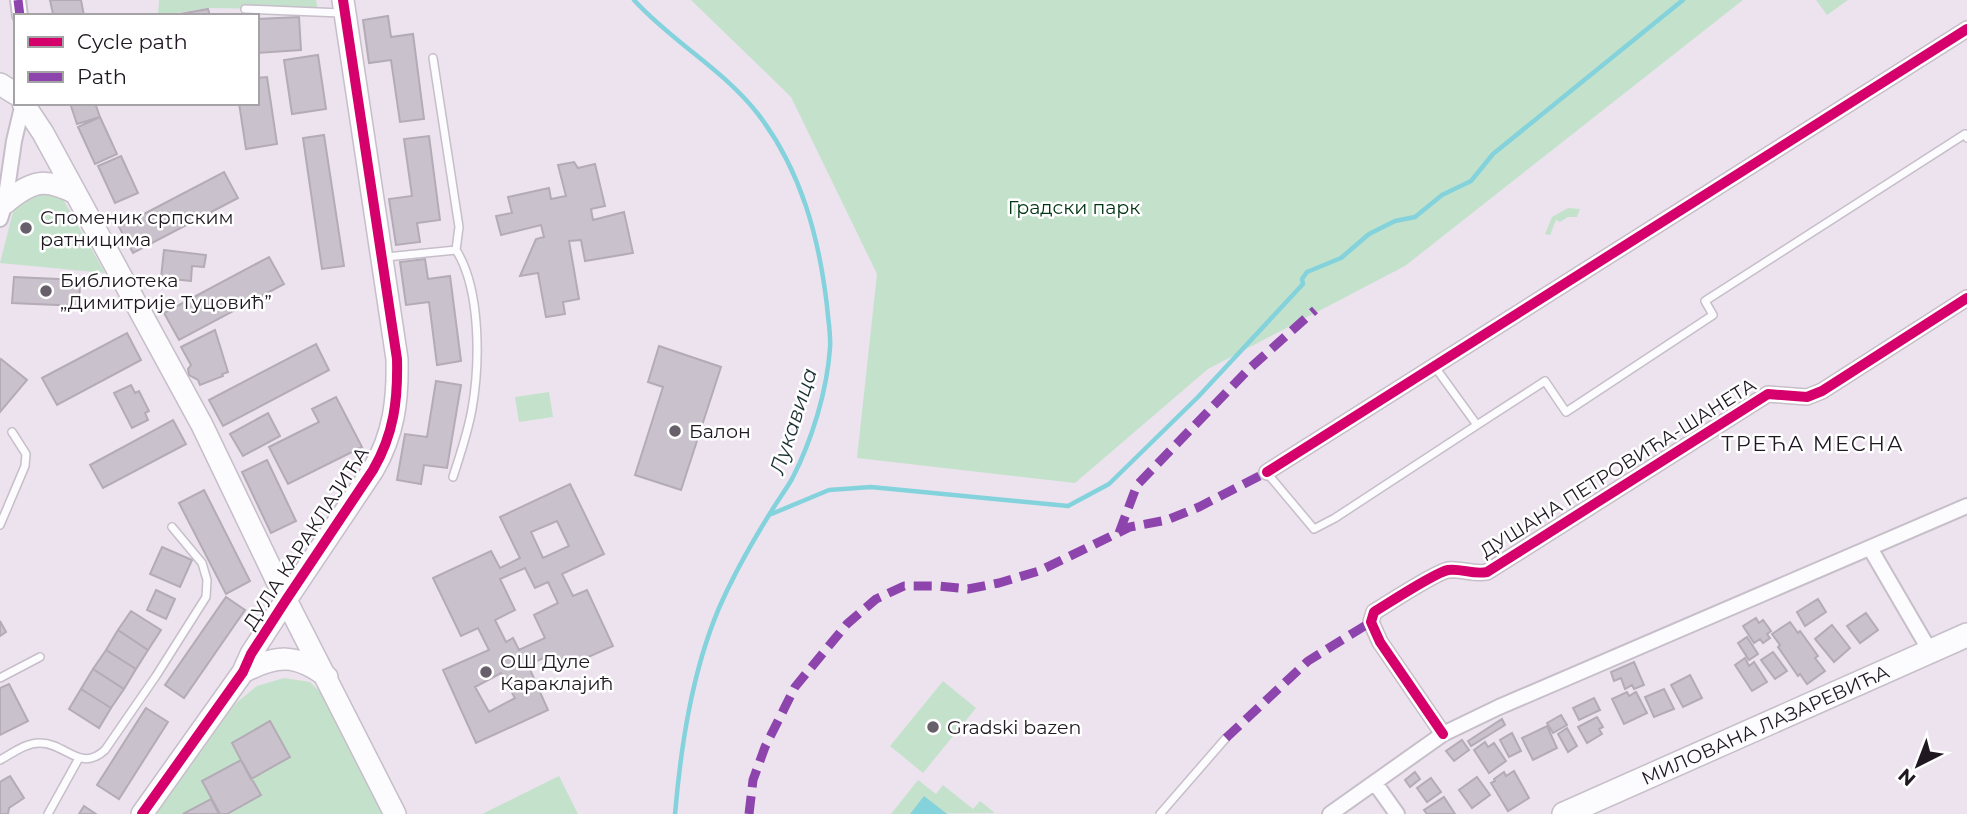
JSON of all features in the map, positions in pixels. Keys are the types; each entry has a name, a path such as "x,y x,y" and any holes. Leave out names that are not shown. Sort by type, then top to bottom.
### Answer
{"main road":[{"name":"МИЛОВАНА ЛАЗАРЕВИЋА","path":"1564,814 1967,635"}],"street":[{"name":"ДУЛА КАРАКЛАЈИЋА","path":"142,814 243,672 251,654 373,470 390,436 396,410 397,359 344,7"},
{"path":"1267,472 1967,29"},
{"path":"3,211 23,105"},
{"path":"24,105 43,133 202,425 286,600 395,814"},
{"path":"3,211 27,187 36,183 60,186 75,194"},
{"name":"ДУШАНА ПЕТРОВИЋА-ШАНЕТА","path":"1443,734 1380,642 1371,622 1374,611 1447,570 1474,575 1487,572 1768,394 1807,397 1822,391 1967,298"},
{"path":"1329,814 1443,734 1499,707 1967,506"},
{"path":"1870,548 1930,651"},
{"path":"243,672 263,661 284,657 307,664 327,677"},
{"path":"1375,783 1397,814"}],"lane":[{"path":"245,9 344,7"},
{"path":"433,58 459,227 456,250 467,270 477,359 472,410 453,477"},
{"path":"1267,472 1314,529 1545,381 1566,412 1713,315 1705,301 1965,134 1967,138"},
{"path":"383,257 456,250"},
{"path":"1435,367 1477,425"},
{"path":"0,525 25,467 26,454 12,432"},
{"path":"0,760 20,748 37,743 53,745 79,758 93,758 105,750 206,597 207,580 202,563 172,527"},
{"path":"0,678 40,657"},
{"path":"1160,814 1226,738"},
{"path":"48,814 79,758"}],"green space":[{"path":"159,0 316,0 318,10 208,8 158,14"},
{"name":"Градски парк","path":"691,0 1743,0 1405,266 1208,369 1075,483 857,458 877,274 791,97"},
{"path":"1816,0 1848,0 1827,15"},
{"path":"31,192 53,192 64,201 105,273 0,263 14,208"},
{"path":"1568,208 1580,209 1577,217 1568,217 1560,222 1556,220 1550,235 1545,234 1552,217"},
{"path":"549,392 553,417 519,422 515,397"},
{"path":"284,678 310,682 331,703 386,814 156,814 235,704 257,686"},
{"name":"Gradski bazen","path":"943,681 976,708 923,773 890,746"},
{"path":"559,776 578,814 482,814"},
{"name":"Gradski bazen","path":"918,780 936,794 943,785 973,809 980,801 995,813 891,814"}],"water":[{"path":"924,796 947,814 910,814"}],"building":[{"path":"50,0 81,0 84,14 53,14"},
{"path":"208,9 209,14 180,14"},
{"path":"388,16 391,37 413,34 424,119 400,122 391,60 369,63 363,20"},
{"path":"299,17 301,50 259,53 259,19"},
{"path":"318,55 326,109 292,114 284,60"},
{"path":"267,77 277,144 246,149 239,105 259,105 259,78"},
{"path":"71,105 96,105 100,117 77,124"},
{"path":"100,117 117,154 95,164 78,127"},
{"path":"324,135 344,266 322,269 303,138"},
{"path":"429,136 440,220 417,223 420,242 396,245 389,199 412,196 404,139"},
{"path":"121,156 138,193 115,203 98,166"},
{"path":"574,162 578,168 595,164 605,206 591,209 593,220 624,212 633,253 585,261 581,240 569,241 579,299 563,302 565,314 546,317 538,273 520,276 536,239 544,237 541,225 501,235 496,216 512,213 508,197 549,188 551,199 566,196 558,165"},
{"path":"224,172 238,198 133,253 119,227"},
{"path":"164,250 206,255 204,267 192,266 191,281 161,278"},
{"path":"269,257 284,284 179,340 164,313"},
{"path":"425,259 428,279 450,276 461,361 437,365 429,302 406,305 400,262"},
{"name":"Библиотека „Димитрије Туцовић”","path":"14,277 80,280 79,306 12,303"},
{"path":"215,330 228,372 200,385 198,380 189,375 188,369 191,365 181,347"},
{"path":"127,333 141,360 57,405 42,378"},
{"path":"316,344 329,370 223,426 209,400"},
{"name":"Балон","path":"659,346 721,367 681,490 635,475 663,387 648,382"},
{"path":"1,359 27,380 0,412 0,361"},
{"path":"436,381 461,385 447,468 424,465 421,484 397,480 405,434 427,437"},
{"path":"131,385 135,393 139,391 149,411 145,413 148,420 132,428 114,393"},
{"path":"336,397 362,447 288,484 269,447 319,422 312,409"},
{"path":"268,413 280,436 243,456 230,434"},
{"path":"173,420 186,444 103,488 90,465"},
{"path":"267,460 296,521 271,533 242,472"},
{"path":"570,484 604,554 562,574 573,596 587,590 613,646 557,671 550,655 528,665 548,710 476,743 443,670 489,650 478,628 461,636 433,578 491,551 500,568 520,558 500,517","holes":["557,521 569,546 543,558 531,532","525,568 535,588 548,582 558,603 534,615 545,638 519,650 513,638 506,642 495,620 515,610 500,579","501,673 515,698 489,712 475,687"]},
{"path":"204,490 250,581 226,594 179,503"},
{"path":"162,547 192,560 180,587 150,574"},
{"path":"156,590 175,599 166,619 147,610"},
{"path":"226,597 245,610 184,698 165,685"},
{"path":"1818,599 1826,612 1805,626 1797,612"},
{"path":"131,611 161,630 148,650 118,630"},
{"path":"1866,613 1878,630 1860,643 1847,626"},
{"path":"1756,618 1759,623 1763,620 1771,631 1767,634 1770,638 1763,643 1760,639 1754,643 1743,626"},
{"path":"0,621 6,632 0,636"},
{"path":"1790,622 1818,656 1815,658 1825,671 1807,684 1800,674 1798,676 1772,634"},
{"path":"1832,625 1850,648 1834,662 1815,639"},
{"path":"118,630 148,650 136,669 106,650"},
{"path":"1747,637 1758,654 1749,660 1738,643"},
{"path":"106,650 136,669 124,689 93,669"},
{"path":"1773,652 1787,671 1775,679 1761,660"},
{"path":"1745,658 1749,666 1754,662 1767,682 1752,691 1735,665"},
{"path":"1634,662 1644,685 1634,689 1632,685 1625,689 1621,678 1614,681 1611,672"},
{"path":"93,669 124,689 111,708 81,689"},
{"path":"1690,675 1702,698 1683,707 1671,685"},
{"path":"9,684 28,721 0,735 0,688"},
{"path":"81,689 111,708 99,728 69,709"},
{"path":"1664,689 1674,709 1654,717 1645,697"},
{"path":"1627,692 1629,696 1636,692 1647,713 1624,724 1612,699"},
{"path":"1594,698 1600,710 1579,720 1573,708"},
{"path":"146,708 168,722 119,799 97,785"},
{"path":"1561,715 1567,725 1553,733 1547,723"},
{"path":"1597,717 1603,727 1599,729 1602,734 1587,743 1578,727"},
{"path":"1502,719 1505,725 1471,746 1468,741"},
{"path":"270,721 290,757 251,779 232,743"},
{"path":"1547,726 1557,748 1533,760 1522,738"},
{"path":"1567,728 1577,746 1568,752 1558,734"},
{"path":"1512,733 1521,751 1509,757 1500,740"},
{"path":"1462,740 1469,750 1454,761 1446,751"},
{"path":"1485,742 1488,747 1494,743 1506,761 1489,773 1474,750"},
{"path":"241,760 261,795 227,814 220,814 202,781"},
{"path":"1514,771 1529,798 1508,811 1491,783 1504,772 1506,776"},
{"path":"1415,772 1420,779 1410,787 1405,780"},
{"path":"10,776 24,798 9,808 8,814 0,814 0,782"},
{"path":"1477,777 1490,795 1472,808 1459,790"},
{"path":"1431,778 1441,792 1427,802 1417,788"},
{"path":"1444,797 1455,814 1427,814 1424,810"},
{"path":"211,799 219,814 183,814"},
{"path":"84,806 96,814 79,814"}],"waterway":[{"name":"Лукавица","path":"634,0 664,29 729,83 758,114 773,135 806,205 824,280 830,337 822,398 806,448 792,479 736,572 710,632 689,709 675,814"},
{"path":"769,515 829,490 871,487 1068,506 1109,484 1198,397 1303,284 1302,279 1307,272 1341,258 1369,234 1395,221 1415,217 1442,195 1471,181 1493,154 1683,0"}],"marked path":[{"path":"18,0 20,14"},
{"path":"1119,533 1137,485 1249,369 1315,310"},
{"path":"749,814 753,780 765,747 795,687 847,624 876,599 904,586 968,589 1039,571 1130,527 1167,520 1199,507 1267,472"},
{"path":"1226,738 1308,661 1371,622"}],"cycle path":[{"path":"142,814 243,672 251,654 373,470 390,430 397,389 397,359 343,0"},
{"path":"1267,472 1967,29"},
{"path":"1443,734 1380,642 1371,622 1374,612 1441,572 1487,572 1768,394 1807,397 1822,391 1967,298"}],"place":[{"name":"Споменик српским ратницима","path":"26,228"},
{"name":"Библиотека „Димитрије Туцовић”","path":"46,291"},
{"name":"Балон","path":"675,431"},
{"name":"ОШ Дуле Караклајић","path":"486,672"},
{"name":"Gradski bazen","path":"933,727"}],"district":[{"name":"ТРЕЋА МЕСНА","path":"1813,443"}]}
